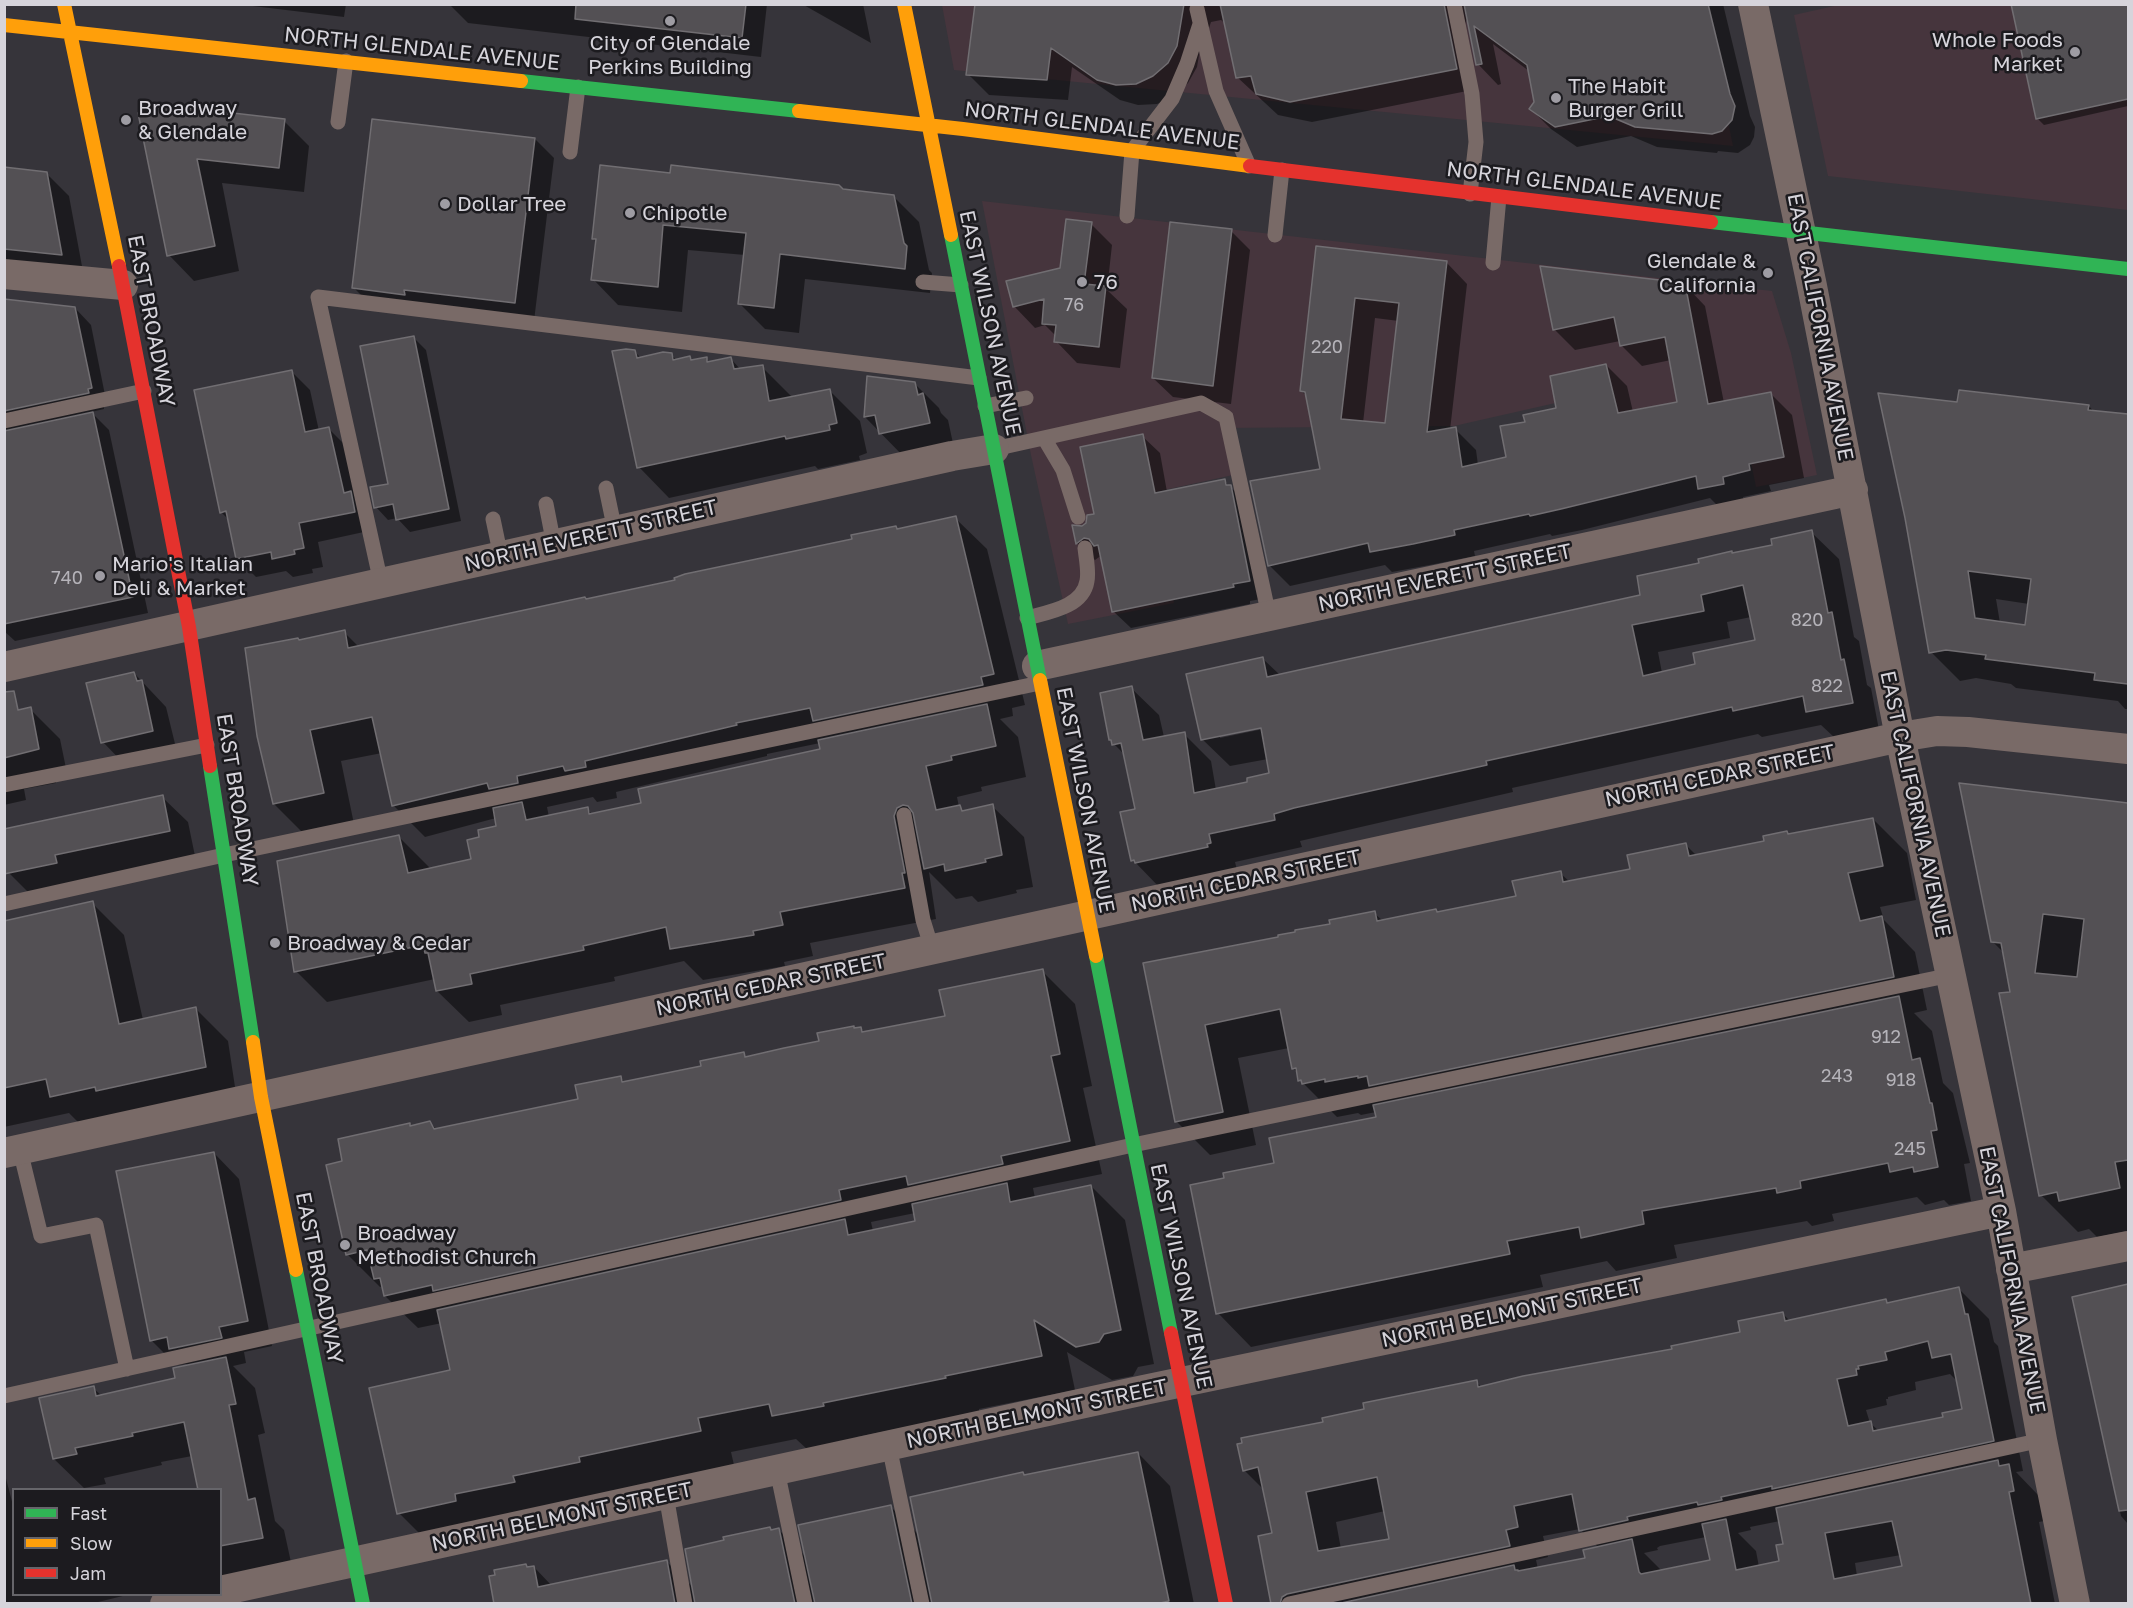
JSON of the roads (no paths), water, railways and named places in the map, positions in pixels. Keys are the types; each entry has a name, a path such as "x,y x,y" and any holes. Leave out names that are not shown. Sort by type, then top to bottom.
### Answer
{"main road":[{"name":"EAST BROADWAY","path":"64,4 123,285 189,627 261,1097 363,1604"},
{"name":"EAST WILSON AVENUE","path":"904,4 1226,1604"},
{"name":"NORTH GLENDALE AVENUE","path":"4,25 929,125 1470,194 2128,269"}],"street":[{"name":"EAST CALIFORNIA AVENUE","path":"1753,4 1853,490 1900,737 2001,1211 2042,1440 2075,1604"},
{"path":"4,274 123,285"},
{"name":"NORTH EVERETT STREET","path":"4,666 189,627 941,458 994,449"},
{"name":"NORTH EVERETT STREET","path":"1039,674 1269,616 1853,490"},
{"name":"NORTH CEDAR STREET","path":"12,1152 1900,737 1937,731 1968,732 2128,749"},
{"name":"NORTH BELMONT STREET","path":"222,1592 1182,1382 2001,1211"},
{"path":"2011,1269 2128,1246"},
{"path":"165,1604 199,1596"}],"lane":[{"path":"1454,4 1472,94 1475,127 1476,142 1470,194"},
{"path":"1127,216 1132,151 1172,99 1187,64 1199,16 1216,91 1249,166"},
{"path":"338,122 346,61"},
{"path":"570,152 578,87"},
{"path":"1275,235 1282,170"},
{"path":"1492,262 1499,197"},
{"path":"923,282 961,285"},
{"path":"381,583 318,297 979,378"},
{"path":"4,421 144,391"},
{"path":"985,406 1026,398"},
{"path":"994,449 1201,403 1226,417 1269,616"},
{"path":"1044,438 1063,470 1078,517"},
{"path":"606,488 615,531"},
{"path":"546,504 554,545"},
{"path":"493,519 501,557"},
{"path":"1028,618 1055,611 1080,598 1087,581 1085,548"},
{"path":"4,904 1039,674"},
{"path":"4,784 207,745"},
{"path":"904,815 923,920 932,949"},
{"path":"4,1396 1133,1145 1951,975"},
{"path":"12,1152 41,1236 96,1224 127,1369"},
{"path":"1289,1604 2042,1440"},
{"path":"889,1446 922,1604"},
{"path":"777,1470 805,1604"},
{"path":"666,1494 685,1604"}],"place":[{"name":"City of Glendale Perkins Building","path":"670,21"},
{"name":"Whole Foods Market","path":"2075,52"},
{"name":"The Habit Burger Grill","path":"1556,98"},
{"name":"Broadway & Glendale","path":"126,120"},
{"name":"Dollar Tree","path":"445,204"},
{"name":"Chipotle","path":"630,213"},
{"name":"Glendale & California","path":"1768,273"},
{"name":"76","path":"1082,282"},
{"name":"Mario's Italian Deli & Market","path":"100,576"},
{"name":"Broadway & Cedar","path":"275,943"},
{"name":"Broadway Methodist Church","path":"345,1245"}]}
